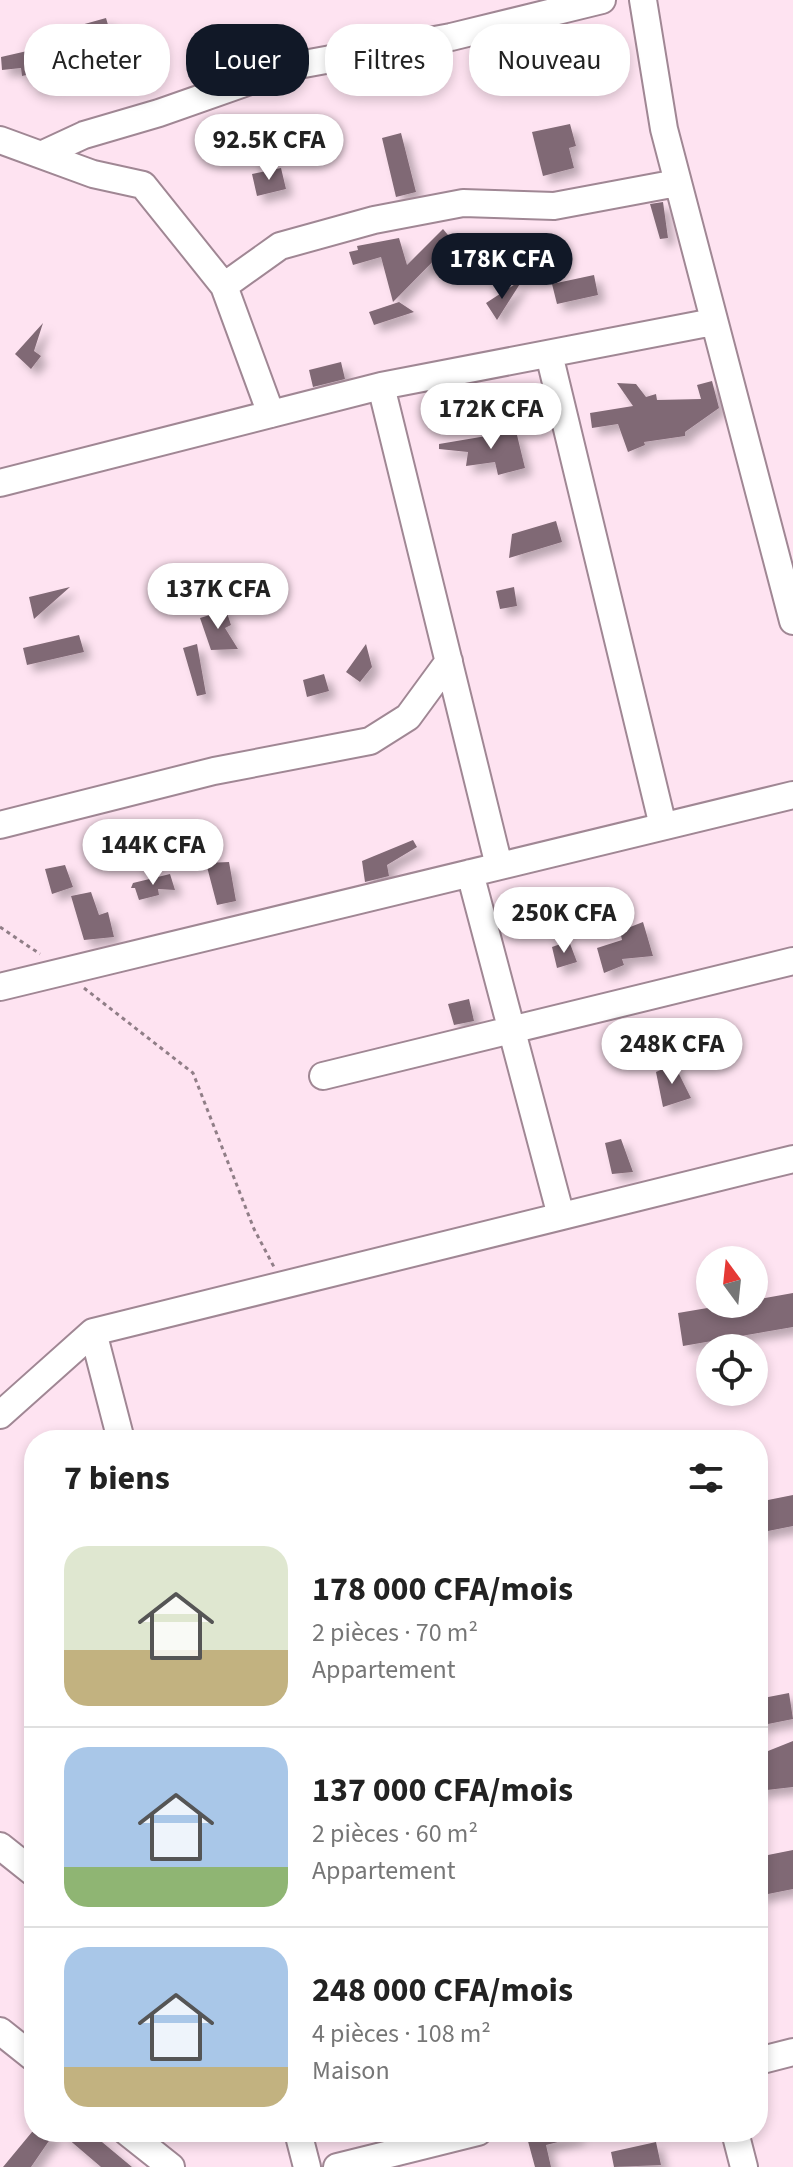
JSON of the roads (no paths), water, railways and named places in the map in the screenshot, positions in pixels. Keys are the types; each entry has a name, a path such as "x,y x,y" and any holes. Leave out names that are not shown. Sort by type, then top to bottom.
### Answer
{"street":[{"path":"43,154 84,135 159,113 293,66 451,37 602,0"},
{"path":"643,0 664,129 677,183 793,621"},
{"path":"0,140 93,174 143,185 224,286 271,414"},
{"path":"224,286 280,246 374,220 463,203 554,206 677,183"},
{"path":"0,483 381,386 713,322"},
{"path":"549,354 663,826"},
{"path":"381,386 499,866"},
{"path":"0,825 214,771 370,741 408,717 449,661"},
{"path":"0,987 793,795"},
{"path":"470,873 561,1216"},
{"path":"323,1076 793,961"},
{"path":"0,1415 93,1332 793,1159"},
{"path":"93,1332 118,1430"},
{"path":"0,1846 24,1865"},
{"path":"0,2031 24,2050"},
{"path":"768,2058 793,2052"},
{"path":"140,2142 171,2167"},
{"path":"301,2142 307,2167"},
{"path":"337,2167 438,2142"},
{"path":"738,2142 744,2167"}]}
